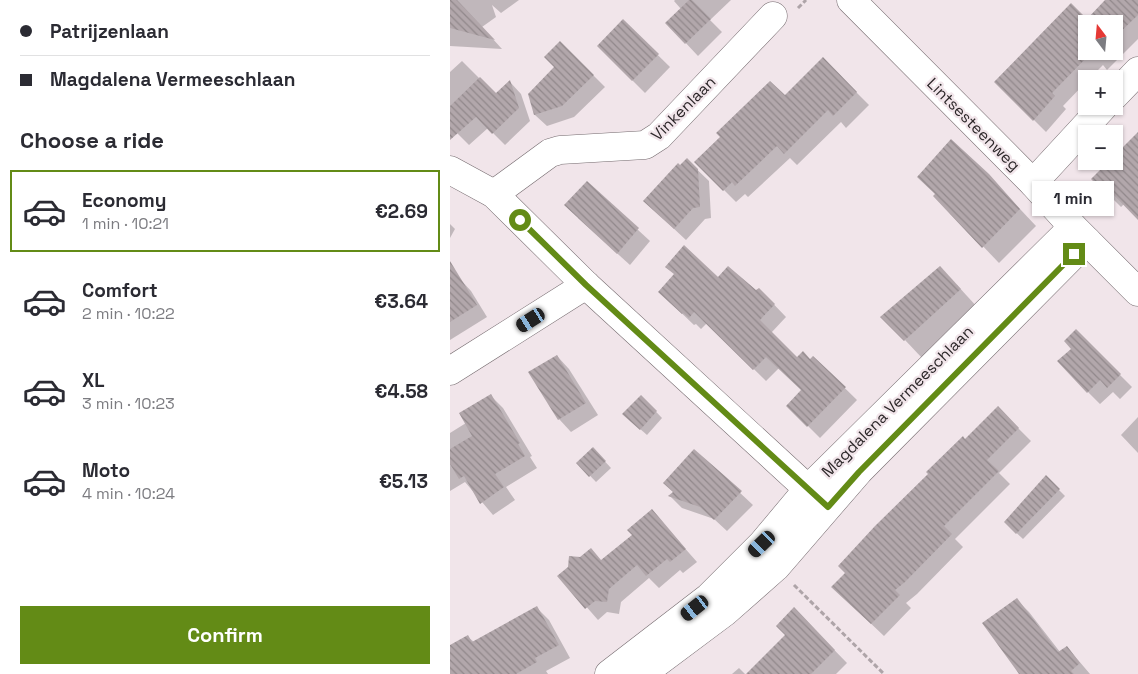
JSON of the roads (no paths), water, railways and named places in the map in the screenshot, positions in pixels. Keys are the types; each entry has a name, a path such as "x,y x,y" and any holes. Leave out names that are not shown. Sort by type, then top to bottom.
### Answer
{"street":[{"name":"Lintsesteenweg","path":"852,0 1138,292"},
{"name":"Vinkenlaan","path":"494,194 550,152 645,145 660,136 773,16"},
{"path":"1123,87 1138,71"},
{"path":"1033,183 1096,115"},
{"path":"450,170 494,194 586,285 828,507"},
{"name":"Magdalena Vermeeschlaan","path":"609,674 708,597 762,544 808,489 1080,234"},
{"name":"Magdalena Vermeeschlaan","path":"642,674 725,612 776,567 859,472 1080,234"},
{"path":"450,370 586,285"}]}
